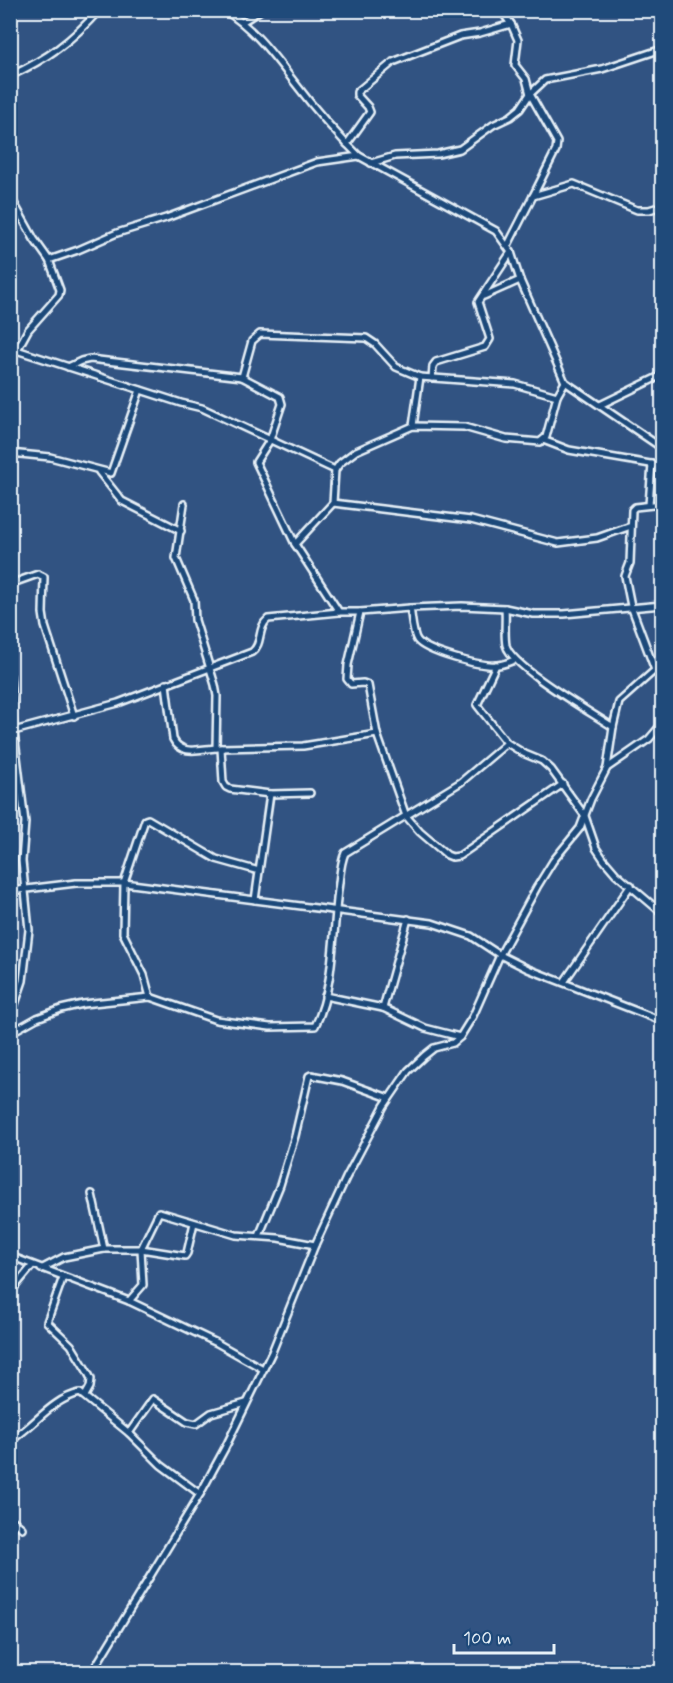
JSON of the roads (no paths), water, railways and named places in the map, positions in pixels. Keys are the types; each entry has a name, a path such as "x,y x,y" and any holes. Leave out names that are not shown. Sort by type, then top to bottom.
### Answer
{"street":[{"path":"10,76 41,62 60,48 77,34 99,10"},
{"path":"224,10 242,22 269,47 296,84 346,144 359,156 489,226 508,245 520,280 566,382 663,448"},
{"path":"242,22 261,10"},
{"path":"501,10 518,40 515,65 526,79 530,94 557,142 556,150 508,245"},
{"path":"346,144 370,112 357,96 357,92 393,62 460,36 511,24"},
{"path":"371,163 395,156 438,154 460,149 520,109 540,82 551,77 602,69 663,49"},
{"path":"49,260 117,233 166,218 317,162 359,156"},
{"path":"533,195 573,184 637,210 649,210 663,206"},
{"path":"10,196 49,260 60,290 54,303 28,330 14,349 202,408 335,470"},
{"path":"432,378 433,366 436,362 488,343 490,339 478,305 511,252"},
{"path":"483,297 520,280"},
{"path":"242,377 252,340 260,334 366,338 375,344 396,367 420,377 514,384 556,396"},
{"path":"69,367 90,359 242,377 279,397 281,400 270,440 257,459 257,466 295,544 339,612"},
{"path":"600,405 663,375"},
{"path":"413,426 420,377"},
{"path":"543,440 556,396 566,382"},
{"path":"10,453 50,457 108,474 113,471 125,429 140,390"},
{"path":"295,544 333,502 335,470 346,457 413,426 464,427 506,439 540,442 543,440 569,450 663,466"},
{"path":"649,505 652,464"},
{"path":"98,471 122,501 181,531"},
{"path":"333,502 471,520 558,543 597,538 631,526"},
{"path":"183,504 176,558 194,600 195,620 217,696 223,782 230,789 270,794 310,793"},
{"path":"663,504 634,508 630,563 626,576 631,606 655,669 663,680"},
{"path":"10,584 38,574 44,577 45,626 74,716"},
{"path":"12,732 118,703 255,651 262,625 268,619 339,612 462,606 505,608 533,614 564,614 631,606 663,605"},
{"path":"410,608 416,636 421,643 447,655 478,665 496,665 514,660"},
{"path":"505,608 506,647 514,660 613,727"},
{"path":"360,612 347,680 351,684 363,683 368,686 378,734 406,816 420,832 447,855 459,856 563,784"},
{"path":"496,665 477,705 507,743 547,765 585,816 599,854 616,873 663,912"},
{"path":"92,1672 200,1494 225,1448 263,1369 346,1178 389,1098 408,1071 424,1056 434,1048 453,1043 460,1037 473,1016 500,955 544,874 576,834 585,816 607,768 619,702 655,669"},
{"path":"10,676 12,732 25,822 22,861 27,890 29,937 22,986 10,1018"},
{"path":"166,684 172,739 184,750 303,746 378,734"},
{"path":"607,768 649,738 663,724"},
{"path":"10,1033 37,1018 61,1009 83,1004 150,997 216,1020 270,1027 312,1027 318,1021 325,996 345,853 461,782 507,743"},
{"path":"255,900 270,794"},
{"path":"150,997 144,975 123,933 123,883 143,823 148,819 216,859 259,871"},
{"path":"10,891 76,883 123,883 432,922 471,936 500,955 528,969 663,1021"},
{"path":"564,982 631,885"},
{"path":"383,1008 408,919"},
{"path":"325,996 383,1008 425,1029 460,1037"},
{"path":"259,1236 280,1185 295,1136 309,1076 312,1074 342,1081 389,1098"},
{"path":"92,1194 104,1250"},
{"path":"129,1301 143,1285 141,1249 158,1213 236,1234 278,1238 315,1245"},
{"path":"41,1269 64,1257 104,1250 141,1249 186,1255 194,1223"},
{"path":"10,1256 129,1301 217,1343 263,1369"},
{"path":"10,1302 12,1289 32,1266"},
{"path":"63,1276 47,1322 71,1345 87,1371 91,1379 85,1396"},
{"path":"10,1441 61,1401 80,1393 129,1433 161,1465 200,1494"},
{"path":"129,1433 153,1399 187,1422 196,1424 211,1413 246,1403"},
{"path":"10,1518 21,1528"}]}
